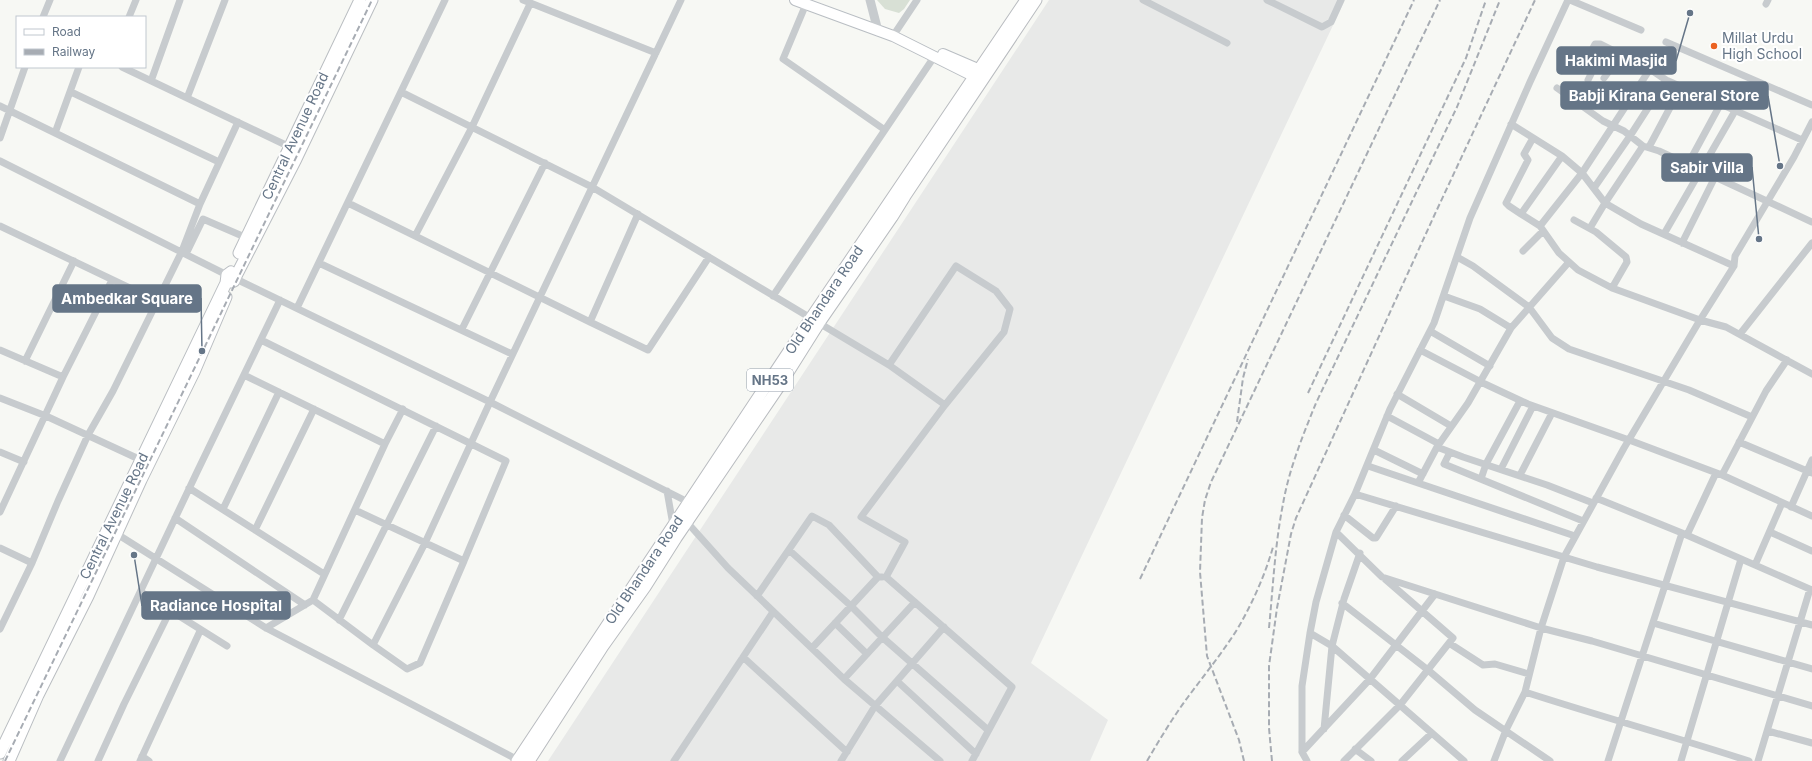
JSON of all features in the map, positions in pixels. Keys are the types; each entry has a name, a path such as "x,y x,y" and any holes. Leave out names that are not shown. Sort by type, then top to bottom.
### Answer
{"main road":[{"name":"Central Avenue Road","path":"0,753 141,460 232,277 247,238 360,0"},
{"path":"10,761 38,695 194,372 232,277 296,158 372,0"},
{"path":"795,0 809,2 878,28 940,53 980,74"},
{"name":"Old Bhandara Road","path":"521,761 673,525 684,519 901,194 980,74 1026,0"},
{"name":"NH53","path":"980,74 1036,0"},
{"path":"894,35 934,57 980,74"},
{"name":"NH53","path":"521,761 684,519"}],"street":[{"path":"43,16 50,0"},
{"path":"129,16 136,0"},
{"path":"151,81 180,0"},
{"path":"187,98 225,0"},
{"path":"297,308 445,0"},
{"path":"523,0 656,53"},
{"path":"373,645 425,543 472,444 512,354 681,0"},
{"path":"870,0 878,28"},
{"path":"894,35 917,0"},
{"path":"1143,0 1227,43"},
{"path":"1267,0 1322,28 1331,22 1341,0"},
{"path":"1307,761 1302,752 1302,686 1316,602 1336,532 1368,466 1387,416 1430,331 1458,257 1470,218 1511,124 1569,0 1641,30"},
{"path":"809,2 783,59 885,130"},
{"path":"415,236 472,127 530,4"},
{"path":"1666,42 1812,105"},
{"path":"1588,80 1591,74 1584,65 1595,44 1600,44 1650,69 1666,80 1802,140"},
{"path":"1604,78 1621,54"},
{"path":"773,296 934,57"},
{"path":"0,138 25,68"},
{"path":"55,133 79,68"},
{"path":"124,68 290,147"},
{"path":"1523,251 1541,229 1582,172 1650,69"},
{"path":"1594,188 1666,80"},
{"path":"1590,228 1605,203 1646,146 1682,87"},
{"path":"1557,88 1603,121 1646,146 1812,222"},
{"path":"71,92 219,162"},
{"path":"401,92 592,187 889,365 945,405"},
{"path":"1688,164 1720,105"},
{"path":"0,106 200,204"},
{"path":"1664,234 1734,111"},
{"path":"184,252 200,204 238,122"},
{"path":"1494,761 1506,730 1525,692 1541,628 1564,557 1594,500 1629,440 1700,320 1734,266 1735,256 1768,201 1812,122"},
{"path":"1511,124 1562,156 1582,172 1605,203 1642,224 1734,266"},
{"path":"1534,138 1524,154 1528,160 1506,203 1541,229 1559,253 1578,270 1612,288 1700,320 1726,327 1812,374"},
{"path":"1520,214 1562,156"},
{"path":"0,161 232,277 490,402 693,505"},
{"path":"462,329 545,163"},
{"path":"1682,242 1715,177"},
{"path":"348,203 648,350 709,257"},
{"path":"590,322 638,214"},
{"path":"0,629 32,563 88,435 113,391 157,302 203,219 247,238"},
{"path":"1574,220 1596,232 1626,257 1627,262 1612,288"},
{"path":"0,226 157,302"},
{"path":"1740,334 1812,243"},
{"path":"1458,257 1473,266 1529,308 1552,338 1569,349 1664,381 1752,417"},
{"path":"25,361 74,261"},
{"path":"1418,483 1438,445 1468,403 1511,328 1569,262"},
{"path":"319,263 462,329 512,354"},
{"path":"886,577 905,542 861,517 945,405 1004,332 1010,309 996,292 956,266 889,365"},
{"path":"0,512 3,497 24,462 63,378 112,280"},
{"path":"1444,296 1480,309 1511,328"},
{"path":"60,761 280,300"},
{"path":"1430,331 1490,366"},
{"path":"261,340 403,409 506,462 420,663 406,669 313,600"},
{"path":"0,350 63,378"},
{"path":"1420,350 1480,382 1533,406 1719,474 1812,516"},
{"path":"1608,761 1665,585 1685,534 1739,442 1766,391 1787,360"},
{"path":"244,375 385,444"},
{"path":"223,509 279,392"},
{"path":"1398,394 1451,426"},
{"path":"0,398 46,416 141,460"},
{"path":"1481,479 1486,464 1520,400"},
{"path":"1501,469 1533,406"},
{"path":"255,530 314,409"},
{"path":"266,628 313,600 385,444 403,409"},
{"path":"1520,475 1552,413"},
{"path":"1387,416 1450,452 1594,500 1685,534 1811,589 1758,761"},
{"path":"339,620 436,426"},
{"path":"1739,442 1810,472"},
{"path":"1374,450 1423,474"},
{"path":"0,452 24,462"},
{"path":"1450,452 1444,464 1583,521"},
{"path":"1791,506 1810,472 1812,460"},
{"path":"1368,466 1575,536"},
{"path":"189,488 324,574"},
{"path":"667,491 673,525"},
{"path":"1355,494 1564,557 1812,625"},
{"path":"1755,565 1782,503"},
{"path":"1344,515 1376,538 1396,506"},
{"path":"355,510 464,561"},
{"path":"757,596 812,516 828,526 878,577 886,577 1012,687 972,761"},
{"path":"175,518 305,605"},
{"path":"684,519 728,568 773,612 844,679 940,761"},
{"path":"1336,532 1382,577 1453,638 1400,705 1344,761"},
{"path":"1770,532 1812,551"},
{"path":"117,534 266,628 521,761"},
{"path":"0,548 32,563"},
{"path":"789,550 851,606 882,637 988,730"},
{"path":"1324,729 1332,646 1342,603 1360,554"},
{"path":"1681,761 1741,559"},
{"path":"812,648 878,577"},
{"path":"1382,577 1541,628 1643,655 1778,697 1812,706"},
{"path":"141,592 200,631 226,646"},
{"path":"1302,752 1370,679 1435,594"},
{"path":"844,679 915,602"},
{"path":"1342,603 1428,670 1475,710 1550,761"},
{"path":"98,761 124,704 170,611"},
{"path":"674,761 773,612"},
{"path":"835,623 867,654"},
{"path":"1653,623 1812,669"},
{"path":"841,761 875,706 944,627"},
{"path":"149,761 141,759 200,631"},
{"path":"1310,633 1332,646 1464,761"},
{"path":"1449,643 1483,664 1495,664 1529,674"},
{"path":"743,657 847,752"},
{"path":"897,682 976,754"},
{"path":"1525,692 1749,761"},
{"path":"1768,730 1812,743"},
{"path":"1402,761 1432,733"},
{"path":"1355,749 1371,761"}],"shaded area":[{"path":"877,0 910,0 904,9 899,13 885,9"},
{"path":"1049,0 1345,0 1031,663 1108,720 1090,761 548,761"}],"railway":[{"path":"5,761 372,0"},
{"path":"1140,579 1414,0"},
{"path":"1244,761 1239,740 1207,656 1200,572 1202,518 1205,500 1211,482 1440,0"},
{"path":"1308,393 1466,58 1486,0"},
{"path":"1269,628 1280,519 1289,478 1301,440 1316,403 1457,107 1500,0"},
{"path":"1272,761 1269,728 1269,666 1277,608 1291,534 1296,518 1434,216 1535,0"},
{"path":"1237,422 1243,378 1248,359"},
{"path":"1147,761 1177,712 1238,628 1258,588 1273,547"}],"place":[{"name":"Hakimi Masjid","path":"1690,13"},
{"name":"Millat Urdu High School","path":"1714,46"},
{"name":"Babji Kirana General Store","path":"1780,166"},
{"name":"Sabir Villa","path":"1759,239"},
{"name":"Ambedkar Square","path":"202,351"},
{"name":"Radiance Hospital","path":"134,555"}]}
